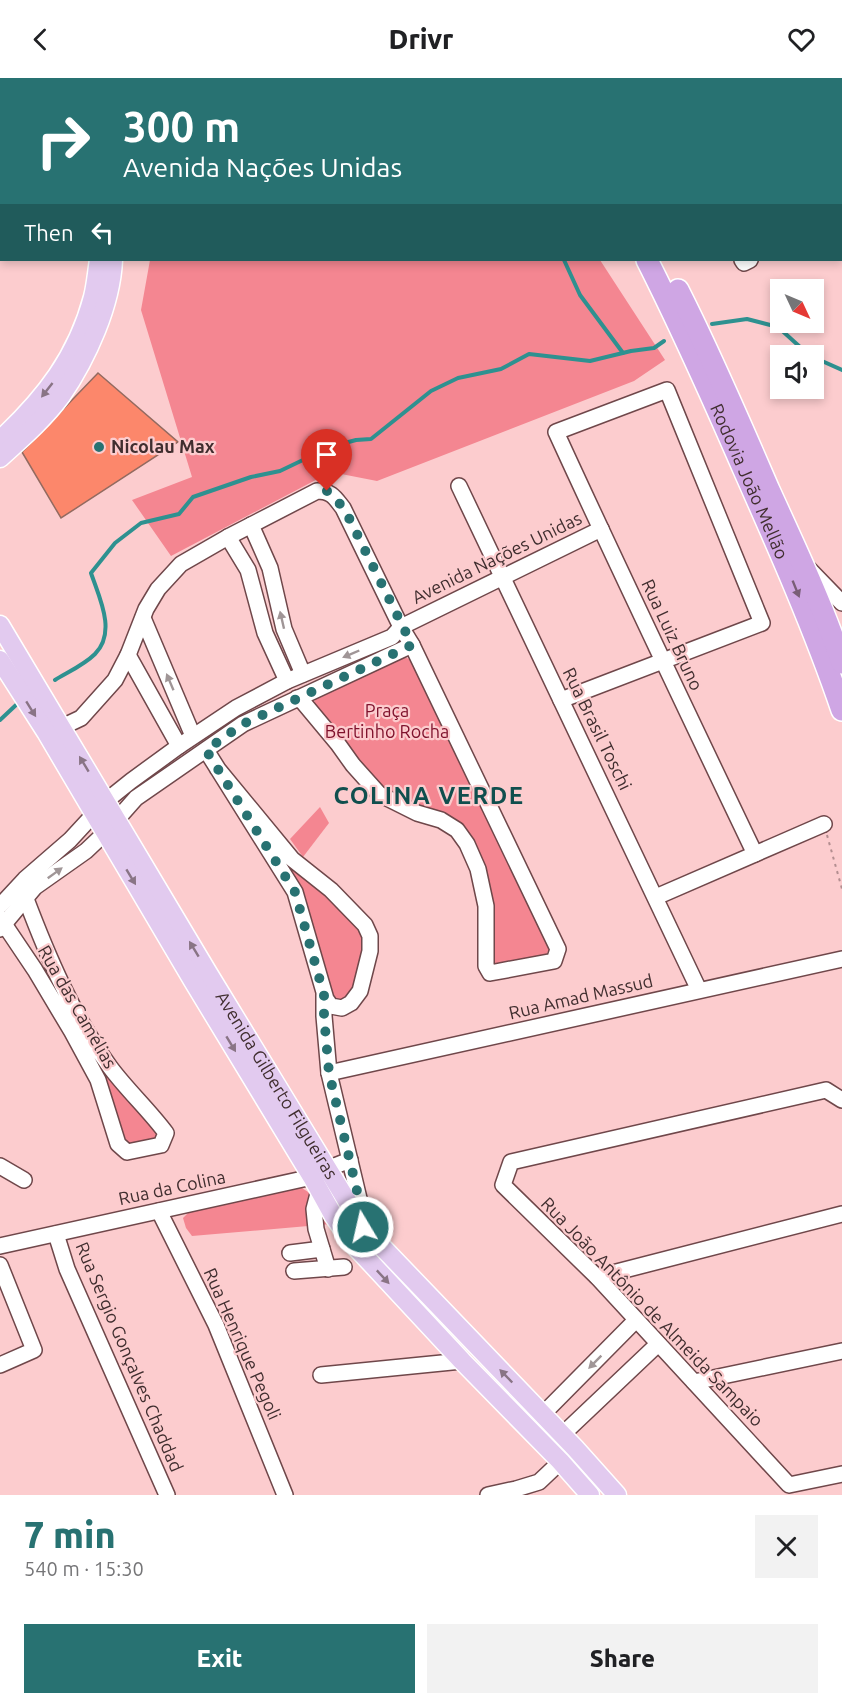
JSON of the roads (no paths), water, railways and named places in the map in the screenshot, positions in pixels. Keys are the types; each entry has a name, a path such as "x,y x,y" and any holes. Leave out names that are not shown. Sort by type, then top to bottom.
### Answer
{"highway":[{"name":"Rodovia João Mellão","path":"647,261 696,363 787,568 822,653 842,710"},
{"name":"Rodovia João Mellão","path":"663,261 710,356 834,638 842,663"}],"main road":[{"path":"0,458 25,426 77,344 93,296 99,261"},
{"path":"0,440 25,426 60,397 82,360 100,318 112,274 113,261"},
{"name":"Avenida Gilberto Filgueiras","path":"0,625 54,730 319,1179 333,1215 354,1245 590,1495"},
{"name":"Avenida Gilberto Filgueiras","path":"0,660 54,730"},
{"name":"Avenida Gilberto Filgueiras","path":"319,1179 618,1495"},
{"path":"517,1418 537,1409"}],"street":[{"name":"Rua Luiz Bruno","path":"663,662 762,623 668,390 556,432 663,662 755,854"},
{"name":"Rua Brasil Toschi","path":"459,486 699,990"},
{"path":"54,730 81,718 115,680 129,655 146,609 158,589 181,564 317,491 327,491 344,508 412,645 558,949 554,961 490,974 486,966 486,906 478,869 467,844 457,830 441,820 417,813 379,794 303,702 297,698"},
{"path":"251,525 270,568 284,629 303,674"},
{"name":"Avenida Nações Unidas","path":"0,906 26,879 70,840 100,808 131,781 236,708 287,681 392,637 402,627 601,529"},
{"path":"228,537 248,570 265,633 287,681"},
{"path":"801,562 842,603"},
{"path":"142,618 194,736"},
{"path":"2,924 35,887 86,851 136,798 243,724 412,645"},
{"path":"129,655 179,746"},
{"path":"561,700 663,662"},
{"path":"206,750 295,892 324,995 329,1073 362,1212 363,1227 354,1245"},
{"path":"217,768 292,859 331,890 365,925 370,936 370,951 360,991 351,1003 342,1008 331,1006 324,995"},
{"path":"656,897 824,824"},
{"name":"Rua das Camélias","path":"2,924 35,970 98,1080 118,1144 127,1152 161,1145 166,1133 111,1068 83,1027 40,936 26,899"},
{"name":"Rua Amad Massud","path":"329,1073 842,959"},
{"name":"Rua João Antônio de Almeida Sampaio","path":"842,1100 826,1090 511,1161 503,1185 597,1277 789,1485 842,1474"},
{"name":"Rua da Colina","path":"0,1246 319,1179 350,1160"},
{"path":"0,1166 24,1180"},
{"path":"319,1179 314,1209 316,1229 328,1269"},
{"name":"Rua Henrique Pegoli","path":"159,1211 216,1324 285,1495"},
{"path":"597,1277 842,1214"},
{"name":"Rua Sergio Gonçalves Chaddad","path":"56,1234 66,1269 167,1495"},
{"path":"290,1253 322,1249"},
{"path":"0,1265 34,1350 0,1365"},
{"path":"294,1271 344,1267"},
{"path":"537,1409 636,1320"},
{"path":"488,1495 517,1492 539,1482 560,1461 568,1441 658,1344"},
{"path":"694,1382 842,1351"},
{"path":"321,1375 462,1361"}],"waterway":[{"path":"564,261 580,295 623,353"},
{"path":"712,324 747,319 778,327 798,345"},
{"path":"55,680 86,662 101,645 106,625 102,603 91,573 115,543 141,523 179,514 193,497 251,477 280,471 330,447 356,440 371,439 431,391 458,378 501,369 529,354 590,361 654,348 664,341"},
{"path":"824,362 842,370"},
{"path":"0,720 16,705"}],"place":[{"name":"Nicolau Max","path":"99,447"}],"district":[{"name":"COLINA VERDE","path":"429,796"}],"park label":[{"name":"Praça Bertinho Rocha","path":"387,721"}]}
